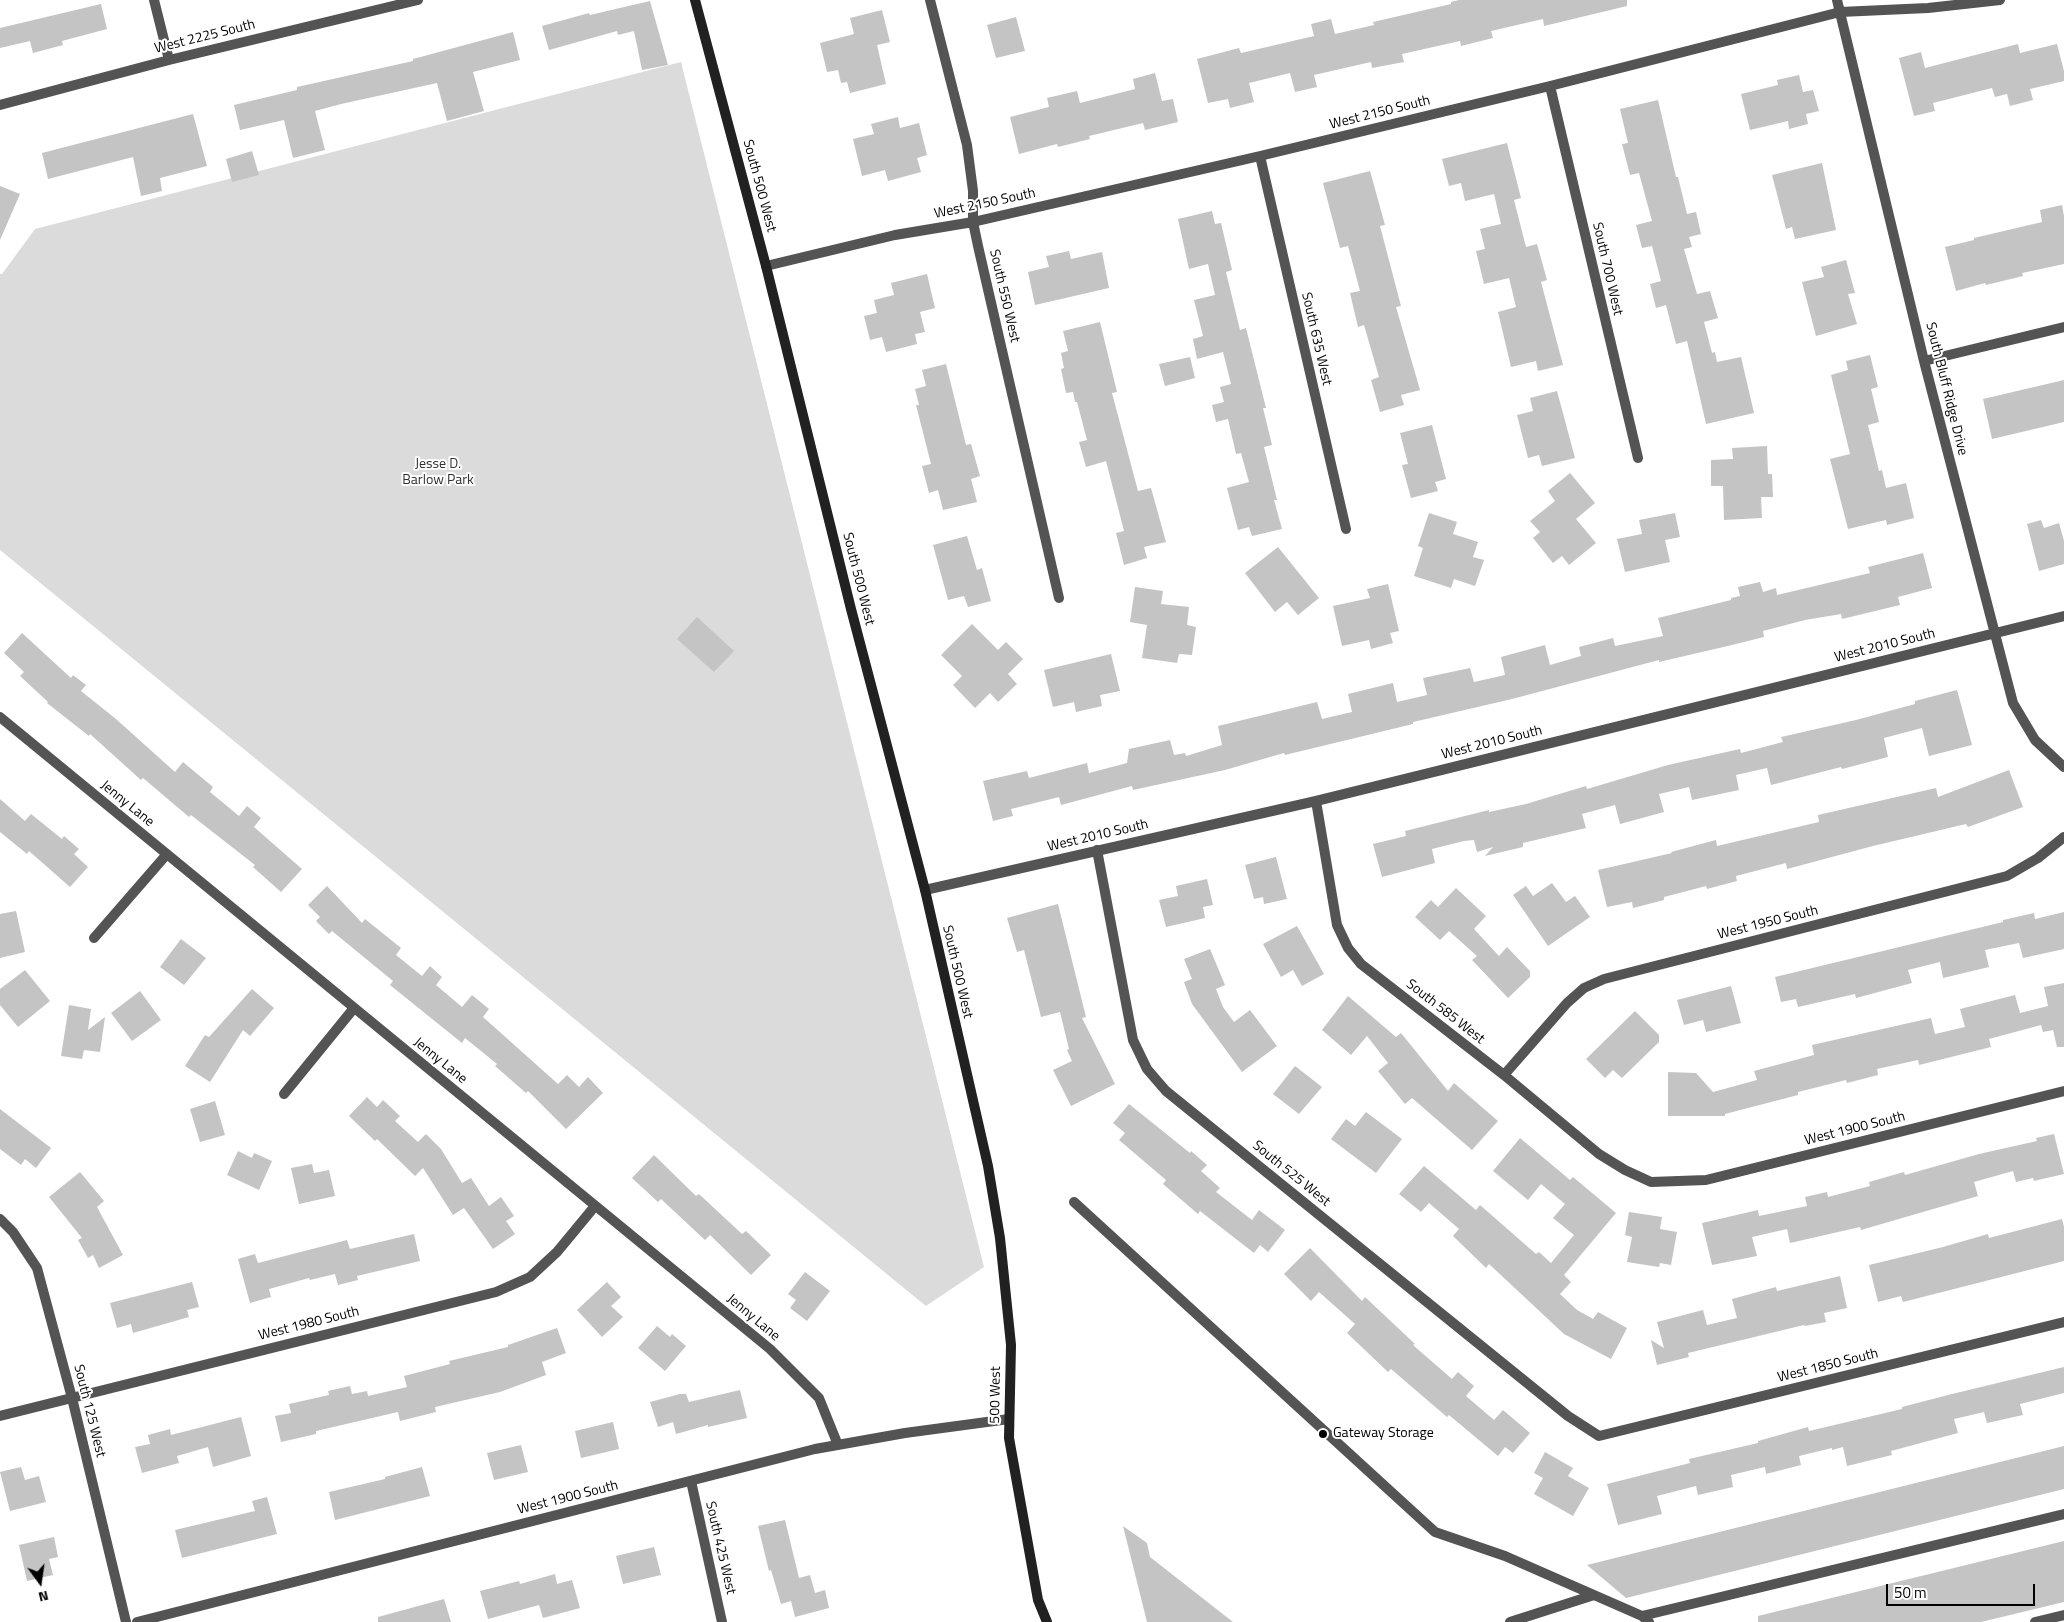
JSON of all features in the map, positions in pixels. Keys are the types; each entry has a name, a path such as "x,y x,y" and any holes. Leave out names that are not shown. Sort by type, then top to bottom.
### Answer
{"street":[{"path":"154,0 169,60"},
{"name":"West 2225 South","path":"0,105 169,60 418,0"},
{"name":"South 500 West","path":"695,0 766,266 850,609 924,890 988,1166"},
{"name":"South 550 West","path":"930,0 967,145 973,191 973,222 1059,598"},
{"name":"South Bluff Ridge Drive","path":"1837,0 1924,361 2013,703 2035,740 2064,766"},
{"name":"West 2150 South","path":"766,266 895,235 973,222 1260,156 1550,86 1840,12 1928,8 2000,0"},
{"name":"South 700 West","path":"1550,86 1638,458"},
{"name":"South 635 West","path":"1260,156 1346,529"},
{"path":"1924,361 2064,327"},
{"name":"West 2010 South","path":"924,890 1316,801 2064,616"},
{"name":"Jenny Lane","path":"0,717 770,1349 819,1398 838,1445"},
{"name":"South 585 West","path":"1316,801 1337,925 1348,948 1361,964 1504,1075 1599,1154 1625,1170 1651,1182"},
{"name":"West 1950 South","path":"1504,1075 1567,1003 1584,988 1597,982 2007,876 2038,858 2064,838"},
{"name":"South 525 West","path":"1097,850 1133,1040 1147,1069 1166,1091 1568,1416 1599,1436"},
{"path":"94,938 167,854"},
{"path":"284,1094 354,1008"},
{"name":"West 1900 South","path":"1651,1182 1706,1180 2064,1091"},
{"name":"500 West","path":"988,1166 1000,1238 1011,1345 1009,1438 1038,1600 1047,1622"},
{"path":"1074,1202 1435,1532 1504,1556 1645,1619 2064,1514"},
{"name":"West 1980 South","path":"0,1416 496,1292 530,1277 557,1252 595,1206"},
{"name":"South 125 West","path":"0,1219 13,1232 37,1268 72,1398 126,1622"},
{"name":"West 1850 South","path":"1599,1436 2064,1322"},
{"name":"West 1900 South","path":"137,1622 838,1445 905,1433 1009,1419"},
{"name":"South 425 West","path":"691,1481 722,1622"},
{"path":"1510,1622 1594,1595"},
{"path":"2035,1622 2064,1615"}],"green space":[{"name":"Jesse D. Barlow Park","path":"681,62 984,1267 926,1306 0,550 0,274 2,274 35,229"}],"building":[{"path":"1459,0 1627,0 1627,6 1544,26 1543,19 1491,31 1493,38 1461,46 1460,41 1402,54 1404,62 1372,68 1371,62 1314,75 1317,87 1295,92 1290,73 1249,83 1254,102 1230,108 1228,99 1208,103 1197,59 1239,48 1241,53 1314,36 1311,24 1331,19 1335,34 1374,25 1373,22 1451,4 1451,2"},
{"path":"650,1 668,65 642,70 634,31 618,35 617,31 549,50 542,26 589,13 590,15"},
{"path":"101,4 107,29 62,41 63,45 33,53 30,41 0,48 0,28"},
{"path":"882,10 890,42 877,45 886,84 850,93 847,82 841,83 838,70 827,72 820,43 854,34 850,18"},
{"path":"1016,17 1025,51 996,58 987,25"},
{"path":"513,32 520,60 473,72 484,111 447,121 437,83 341,104 315,111 325,150 293,158 284,120 240,130 234,105 297,90 297,87 413,61 413,59"},
{"path":"2018,44 2020,53 2057,44 2064,71 2064,81 2030,89 2033,100 2010,106 2007,94 1995,97 1992,88 1933,103 1935,111 1914,116 1899,58 1921,52 1925,68"},
{"path":"1155,73 1162,101 1173,99 1178,122 1145,130 1143,123 1089,136 1090,139 1058,147 1057,144 1019,154 1010,117 1049,107 1047,98 1077,91 1080,103 1135,89 1133,79"},
{"path":"1799,75 1803,92 1813,90 1819,111 1806,114 1808,124 1789,129 1788,121 1750,130 1741,94 1778,85 1777,80"},
{"path":"1658,100 1676,177 1678,177 1687,214 1696,212 1701,234 1689,237 1692,247 1684,249 1697,294 1710,291 1718,318 1704,322 1712,353 1715,352 1717,362 1741,357 1754,413 1706,424 1687,341 1676,344 1666,305 1656,308 1650,284 1661,281 1652,246 1642,248 1636,225 1652,221 1639,173 1630,175 1622,144 1628,143 1620,109"},
{"path":"193,114 207,166 160,178 162,191 141,196 133,157 48,179 42,153"},
{"path":"898,117 900,128 919,123 927,155 917,158 921,172 888,181 885,170 862,176 853,139 874,134 871,124"},
{"path":"1507,143 1521,198 1514,200 1526,247 1537,244 1547,280 1541,282 1563,365 1538,371 1536,361 1511,367 1498,312 1516,307 1509,278 1484,284 1476,251 1485,249 1480,229 1501,224 1494,194 1465,201 1461,183 1449,186 1442,159"},
{"path":"252,151 259,175 232,182 226,159"},
{"path":"1822,163 1836,230 1795,239 1792,227 1786,229 1772,175"},
{"path":"1370,171 1385,225 1380,226 1401,306 1396,307 1420,390 1401,395 1404,405 1380,412 1371,380 1379,377 1364,325 1358,327 1350,293 1360,291 1348,246 1340,248 1323,183"},
{"path":"0,186 20,194 0,240"},
{"path":"2062,205 2064,216 2064,264 2022,273 2023,276 1956,291 1945,247 2042,222 2040,210"},
{"path":"1212,211 1215,224 1221,223 1232,270 1226,272 1240,330 1246,328 1266,408 1263,408 1272,445 1264,447 1277,500 1274,500 1282,529 1252,536 1249,527 1238,530 1227,488 1249,482 1241,453 1236,454 1228,419 1216,422 1212,405 1224,402 1220,387 1231,384 1223,352 1197,359 1193,339 1203,336 1194,300 1215,295 1208,264 1189,269 1178,219"},
{"path":"1069,251 1071,259 1102,252 1109,288 1035,305 1028,272 1049,267 1046,256"},
{"path":"1846,260 1855,293 1848,294 1857,324 1816,336 1802,282 1824,277 1821,267"},
{"path":"927,274 935,308 920,312 925,332 915,334 917,344 886,352 882,337 870,340 864,316 877,313 874,300 894,295 891,283"},
{"path":"1100,322 1117,392 1112,393 1138,491 1151,488 1166,542 1144,547 1147,558 1124,565 1116,533 1124,531 1106,461 1086,467 1079,442 1087,440 1077,402 1075,402 1073,392 1066,393 1061,369 1064,368 1061,353 1068,351 1063,331"},
{"path":"1870,355 1878,387 1871,389 1879,422 1868,425 1879,471 1882,470 1886,488 1906,483 1914,518 1887,525 1886,520 1848,529 1830,459 1850,454 1831,375 1848,370 1846,361"},
{"path":"1190,357 1195,378 1165,386 1159,364"},
{"path":"946,364 966,445 971,444 980,476 971,479 977,502 943,510 938,490 929,493 922,466 931,464 916,405 919,405 915,389 926,386 922,370"},
{"path":"2064,380 2064,422 1992,439 1983,399"},
{"path":"1557,391 1575,458 1542,466 1539,455 1528,458 1517,415 1533,411 1530,398"},
{"path":"1432,425 1446,479 1435,482 1438,491 1411,498 1402,465 1408,464 1400,433"},
{"path":"1767,446 1768,474 1772,474 1773,497 1761,497 1762,518 1724,520 1723,486 1711,486 1711,460 1733,459 1732,448"},
{"path":"1570,473 1595,503 1576,519 1596,543 1569,565 1562,556 1553,563 1533,538 1540,532 1530,521 1555,501 1548,491"},
{"path":"1429,513 1457,522 1453,534 1478,542 1473,557 1484,560 1475,586 1454,579 1451,588 1414,576 1423,548 1418,546"},
{"path":"1675,513 1680,537 1665,540 1670,562 1625,572 1617,539 1642,534 1639,520"},
{"path":"2041,520 2044,528 2059,523 2064,541 2064,564 2039,571 2027,524"},
{"path":"967,536 977,570 982,568 991,601 968,607 964,596 948,600 933,545"},
{"path":"1278,547 1319,598 1298,615 1287,602 1275,612 1245,573"},
{"path":"1923,553 1932,588 1898,597 1900,605 1842,619 1841,614 1805,620 1763,631 1764,637 1659,662 1659,660 1512,699 1413,722 1413,724 1285,755 1284,753 1225,770 1133,790 1132,786 1061,805 1059,797 1011,809 1013,816 993,821 983,781 1027,771 1029,778 1087,763 1089,773 1127,763 1129,749 1170,740 1174,755 1185,753 1186,756 1222,745 1218,726 1317,702 1322,719 1352,712 1348,694 1393,683 1397,702 1427,695 1423,678 1470,668 1474,682 1505,675 1501,657 1545,645 1550,665 1581,656 1579,647 1613,638 1615,646 1663,636 1658,618 1731,600 1731,598 1740,596 1738,587 1760,582 1763,592 1776,588 1777,595 1870,573 1868,567"},
{"path":"1388,584 1399,631 1390,633 1393,643 1371,649 1369,640 1342,646 1333,606 1370,598 1367,589"},
{"path":"1135,587 1163,591 1161,604 1189,607 1187,625 1196,627 1192,655 1179,654 1177,663 1142,658 1147,625 1130,622"},
{"path":"697,617 734,651 714,672 677,639"},
{"path":"972,624 998,650 1006,642 1023,659 1008,674 1017,684 998,702 990,693 975,708 953,685 962,676 941,655"},
{"path":"22,633 71,678 73,675 86,685 81,691 116,719 175,772 183,762 213,787 210,792 239,816 247,806 261,818 254,827 302,869 281,892 253,867 255,865 191,815 189,817 143,778 141,780 90,734 89,736 47,703 20,676 24,672 4,653"},
{"path":"1111,654 1120,691 1100,695 1102,706 1076,712 1074,702 1053,707 1044,670"},
{"path":"1957,690 1972,745 1929,756 1922,728 1884,738 1888,757 1771,785 1767,768 1736,775 1739,790 1692,800 1689,787 1659,794 1664,812 1620,824 1615,805 1582,814 1586,828 1523,843 1523,847 1485,856 1493,847 1477,852 1474,840 1464,841 1432,849 1435,863 1382,877 1373,844 1406,836 1405,831 1489,810 1489,812 1526,804 1586,786 1587,789 1668,765 1740,749 1741,753 1783,742 1781,737 1856,720"},
{"path":"2009,770 2023,807 1968,827 1966,824 1787,869 1786,863 1736,876 1737,881 1707,889 1706,886 1664,897 1664,900 1633,908 1632,902 1607,907 1598,870 1672,853 1716,840 1717,846 1819,822 1818,815 1936,788 1938,797"},
{"path":"0,799 25,821 31,814 62,839 64,836 79,849 74,854 88,867 70,887 29,851 27,854 0,832"},
{"path":"1276,857 1287,899 1264,904 1263,897 1254,899 1245,865"},
{"path":"1207,879 1213,905 1203,907 1205,918 1166,927 1159,900 1178,896 1176,886"},
{"path":"1552,883 1566,902 1575,896 1590,917 1548,946 1513,895 1526,886 1533,896"},
{"path":"327,886 362,923 365,919 401,948 396,955 422,976 430,966 442,977 436,985 462,1007 472,995 489,1009 483,1017 558,1084 567,1075 579,1087 588,1077 603,1093 566,1129 528,1091 526,1093 495,1066 497,1064 465,1038 462,1043 390,985 393,981 332,931 329,934 316,921 320,917 308,905"},
{"path":"1456,888 1486,916 1474,929 1499,956 1507,947 1530,971 1530,977 1508,998 1472,960 1477,956 1449,931 1440,940 1415,917 1431,900 1438,907"},
{"path":"1058,904 1086,1017 1082,1018 1115,1084 1071,1106 1053,1070 1072,1061 1067,1050 1069,1049 1060,1012 1041,1017 1024,950 1017,952 1007,918"},
{"path":"16,911 25,952 0,958 0,914"},
{"path":"2064,912 2064,949 2023,958 2019,943 1985,950 1989,967 1943,978 1940,962 1908,970 1912,983 1856,998 1855,994 1798,1007 1796,999 1781,1002 1775,977 2034,913 2035,919"},
{"path":"1297,926 1324,974 1302,986 1293,970 1281,977 1263,944"},
{"path":"181,939 206,958 184,985 160,967"},
{"path":"1210,949 1225,985 1216,989 1223,1007 1234,1022 1250,1010 1277,1046 1242,1072 1192,1004 1184,982 1192,979 1184,959"},
{"path":"25,970 50,1001 18,1027 0,1005 0,989"},
{"path":"2064,983 2064,1047 2057,1047 2053,1030 2043,1032 2041,1025 1989,1039 1991,1047 1919,1065 1918,1060 1877,1069 1878,1075 1847,1083 1846,1080 1798,1092 1798,1095 1725,1114 1725,1116 1668,1116 1668,1072 1696,1073 1713,1092 1757,1080 1754,1071 1814,1055 1812,1045 1931,1018 1935,1034 1965,1027 1960,1009 2015,995 2020,1013 2048,1006 2044,987"},
{"path":"1731,986 1741,1023 1706,1032 1703,1020 1684,1025 1677,1000"},
{"path":"252,989 274,1008 250,1036 243,1030 210,1082 185,1066 205,1035 209,1037"},
{"path":"140,991 161,1020 132,1041 111,1013"},
{"path":"1348,996 1396,1037 1401,1033 1448,1091 1454,1083 1498,1121 1472,1150 1412,1098 1405,1104 1378,1071 1388,1063 1367,1036 1351,1055 1322,1030"},
{"path":"69,1005 91,1009 88,1030 105,1017 100,1052 84,1050 82,1059 61,1056"},
{"path":"1635,1011 1659,1035 1659,1042 1622,1078 1613,1070 1605,1078 1586,1059"},
{"path":"1295,1066 1322,1087 1299,1114 1273,1094"},
{"path":"367,1097 377,1107 383,1100 400,1116 395,1121 418,1142 426,1134 441,1149 462,1183 471,1178 489,1206 501,1197 514,1216 506,1221 515,1234 493,1249 464,1208 453,1215 423,1168 415,1176 377,1139 375,1141 349,1116"},
{"path":"215,1101 225,1135 200,1142 190,1109"},
{"path":"1129,1104 1207,1165 1201,1171 1220,1188 1216,1192 1252,1220 1259,1210 1285,1230 1268,1252 1260,1245 1254,1253 1200,1211 1198,1214 1163,1184 1166,1180 1119,1140 1125,1133 1113,1123"},
{"path":"0,1109 51,1148 36,1168 25,1159 21,1165 0,1149"},
{"path":"1366,1112 1402,1139 1376,1173 1331,1139 1346,1119 1355,1126"},
{"path":"2054,1134 2064,1174 2034,1181 2033,1178 2016,1182 2013,1171 1974,1182 1978,1196 1861,1230 1860,1227 1790,1243 1787,1229 1752,1237 1757,1256 1712,1265 1702,1223 1758,1210 1759,1216 1807,1206 1805,1197 1827,1192 1828,1197 1870,1186 1869,1182 1904,1172 1905,1175 1979,1154 2037,1141 2036,1138"},
{"path":"1520,1138 1570,1180 1573,1177 1616,1213 1564,1275 1571,1282 1560,1294 1577,1310 1593,1319 1598,1312 1627,1328 1611,1359 1564,1334 1489,1264 1486,1268 1453,1236 1459,1229 1429,1203 1421,1212 1399,1194 1424,1166 1476,1210 1480,1205 1536,1254 1539,1252 1551,1263 1574,1235 1553,1218 1565,1204 1541,1184 1528,1200 1493,1171"},
{"path":"238,1151 252,1158 254,1153 272,1161 259,1190 227,1175"},
{"path":"654,1155 696,1196 699,1194 742,1234 746,1231 771,1255 751,1275 710,1235 705,1240 661,1199 658,1202 632,1178"},
{"path":"312,1164 314,1173 329,1170 335,1196 299,1204 291,1168"},
{"path":"80,1172 104,1201 97,1207 123,1255 99,1268 93,1255 88,1258 78,1240 82,1238 49,1197"},
{"path":"1629,1212 1662,1217 1660,1229 1677,1232 1671,1265 1660,1263 1659,1267 1627,1262 1632,1237 1625,1235"},
{"path":"2062,1219 2064,1227 2064,1261 1903,1302 1901,1296 1878,1302 1869,1265 1988,1234 1989,1238"},
{"path":"414,1234 420,1261 357,1276 358,1280 338,1285 335,1274 310,1280 309,1278 269,1289 271,1297 250,1303 238,1259 255,1254 258,1263 347,1240 350,1249"},
{"path":"1310,1248 1362,1301 1365,1297 1415,1344 1413,1345 1452,1379 1458,1372 1474,1386 1466,1396 1494,1420 1503,1410 1530,1433 1513,1453 1505,1447 1498,1456 1449,1415 1447,1417 1391,1369 1388,1372 1347,1333 1355,1324 1319,1292 1311,1301 1284,1274"},
{"path":"805,1272 830,1291 807,1321 790,1308 796,1300 788,1294"},
{"path":"1840,1276 1847,1308 1824,1313 1826,1322 1804,1325 1688,1353 1689,1357 1657,1365 1651,1340 1664,1348 1657,1322 1703,1310 1707,1325 1737,1318 1732,1299 1776,1287 1777,1291"},
{"path":"192,1282 199,1307 187,1310 189,1317 133,1333 131,1324 117,1328 110,1303"},
{"path":"607,1282 621,1297 611,1306 623,1317 602,1337 577,1310"},
{"path":"657,1326 670,1337 672,1334 686,1346 665,1371 638,1348"},
{"path":"557,1328 566,1353 542,1362 546,1375 500,1392 435,1407 436,1412 400,1421 398,1412 316,1431 316,1434 281,1442 275,1416 291,1413 289,1404 329,1395 328,1391 350,1386 352,1394 367,1391 368,1396 407,1387 404,1376 450,1364 449,1361 508,1347 508,1345"},
{"path":"2064,1367 2064,1393 2020,1404 2023,1415 1987,1423 1984,1412 1954,1419 1958,1433 1891,1451 1892,1455 1847,1466 1843,1447 1799,1456 1801,1465 1766,1474 1765,1467 1731,1475 1733,1487 1698,1495 1696,1486 1657,1496 1662,1514 1618,1525 1607,1484 1690,1463 1689,1459 1758,1443 1758,1441 1808,1427 1809,1431"},
{"path":"740,1390 747,1418 708,1427 708,1425 676,1434 673,1422 658,1427 650,1402 686,1394 689,1402"},
{"path":"241,1417 251,1456 213,1467 208,1447 177,1456 179,1463 142,1473 135,1447 150,1444 148,1435 170,1429 171,1435"},
{"path":"613,1422 619,1449 581,1458 575,1431"},
{"path":"521,1445 528,1472 494,1480 487,1453"},
{"path":"2064,1446 2064,1489 1626,1598 1587,1565"},
{"path":"1545,1452 1573,1468 1568,1476 1589,1488 1573,1516 1534,1494 1543,1478 1534,1473"},
{"path":"21,1467 25,1480 39,1476 46,1502 10,1511 0,1472"},
{"path":"422,1467 430,1496 335,1520 329,1492 385,1479 385,1477"},
{"path":"267,1497 277,1534 182,1558 175,1530 255,1511 252,1501"},
{"path":"785,1520 799,1578 810,1575 815,1593 825,1590 829,1608 795,1617 791,1601 781,1604 771,1570 769,1571 758,1526"},
{"path":"1123,1526 1147,1543 1150,1557 1233,1622 1147,1622"},
{"path":"54,1537 58,1557 49,1559 53,1575 27,1581 19,1545"},
{"path":"2064,1541 2064,1602 1981,1622 1758,1622 1758,1616"},
{"path":"654,1547 661,1575 623,1584 616,1556"},
{"path":"555,1574 557,1584 572,1580 580,1608 543,1618 539,1605 488,1619 480,1591 519,1581 520,1584"},
{"path":"444,1599 451,1622 378,1622 378,1617"}],"place":[{"name":"Gateway Storage","path":"1323,1434"}]}
